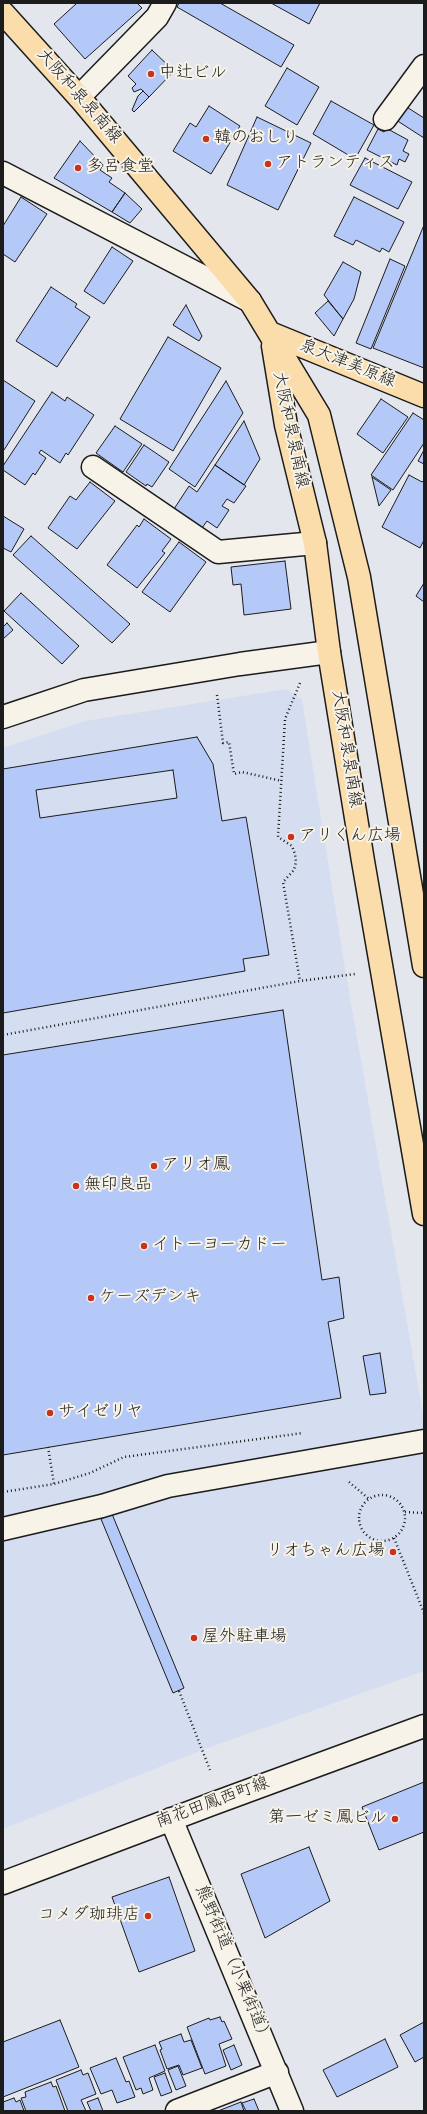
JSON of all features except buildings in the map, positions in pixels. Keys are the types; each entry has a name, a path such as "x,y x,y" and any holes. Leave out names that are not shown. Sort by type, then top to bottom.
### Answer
{"main road":[{"name":"大阪和泉泉南線","path":"3,13 79,97 250,301 319,415 359,577 424,966"},
{"name":"大阪和泉泉南線","path":"270,333 286,425 315,543 330,652 363,861 424,1214"},
{"name":"泉大津美原線","path":"270,333 424,396"}],"street":[{"path":"79,97 157,17 165,3"},
{"path":"385,119 424,66"},
{"path":"3,173 250,301"},
{"path":"93,467 218,552 315,543"},
{"path":"3,717 84,690 240,664 330,652"},
{"path":"3,1529 102,1506 168,1486 424,1441"},
{"name":"南花田鳳西町線","path":"3,1883 171,1819 424,1726"},
{"name":"熊野街道（小栗街道）","path":"171,1819 292,2111"},
{"path":"177,2111 277,2072"}],"path":[{"path":"300,981 283,882 294,870 296,862 295,854 292,846 278,837 285,719 302,680"},
{"path":"216,693 223,743 229,742 234,774 242,772 282,781"},
{"path":"3,1035 300,981 356,974"},
{"path":"3,1492 54,1484 90,1473 124,1457 304,1433"},
{"path":"48,1447 54,1484"},
{"path":"383,1494 397,1500 405,1512 403,1527 394,1538 379,1541 365,1533 361,1527 360,1511 363,1504 369,1499 383,1494"},
{"path":"405,1512 424,1513"},
{"path":"394,1538 424,1613"},
{"path":"179,1691 210,1770"}],"shaded area":[{"name":"アリオ鳳","path":"287,689 302,700 346,975 424,1420 424,1671 202,1750 3,1829 3,748 85,721"}],"place":[{"name":"中辻ビル","path":"151,74"},
{"name":"韓のおしり","path":"206,139"},
{"name":"アトランティス","path":"268,164"},
{"name":"多呂食堂","path":"78,168"},
{"name":"アリくん広場","path":"291,837"},
{"name":"アリオ鳳","path":"154,1166"},
{"name":"無印良品","path":"76,1186"},
{"name":"イトーヨーカドー","path":"144,1246"},
{"name":"ケーズデンキ","path":"91,1298"},
{"name":"サイゼリヤ","path":"50,1413"},
{"name":"リオちゃん広場","path":"393,1552"},
{"name":"屋外駐車場","path":"194,1638"},
{"name":"第一ゼミ鳳ビル","path":"395,1819"},
{"name":"コメダ珈琲店","path":"148,1916"}]}
